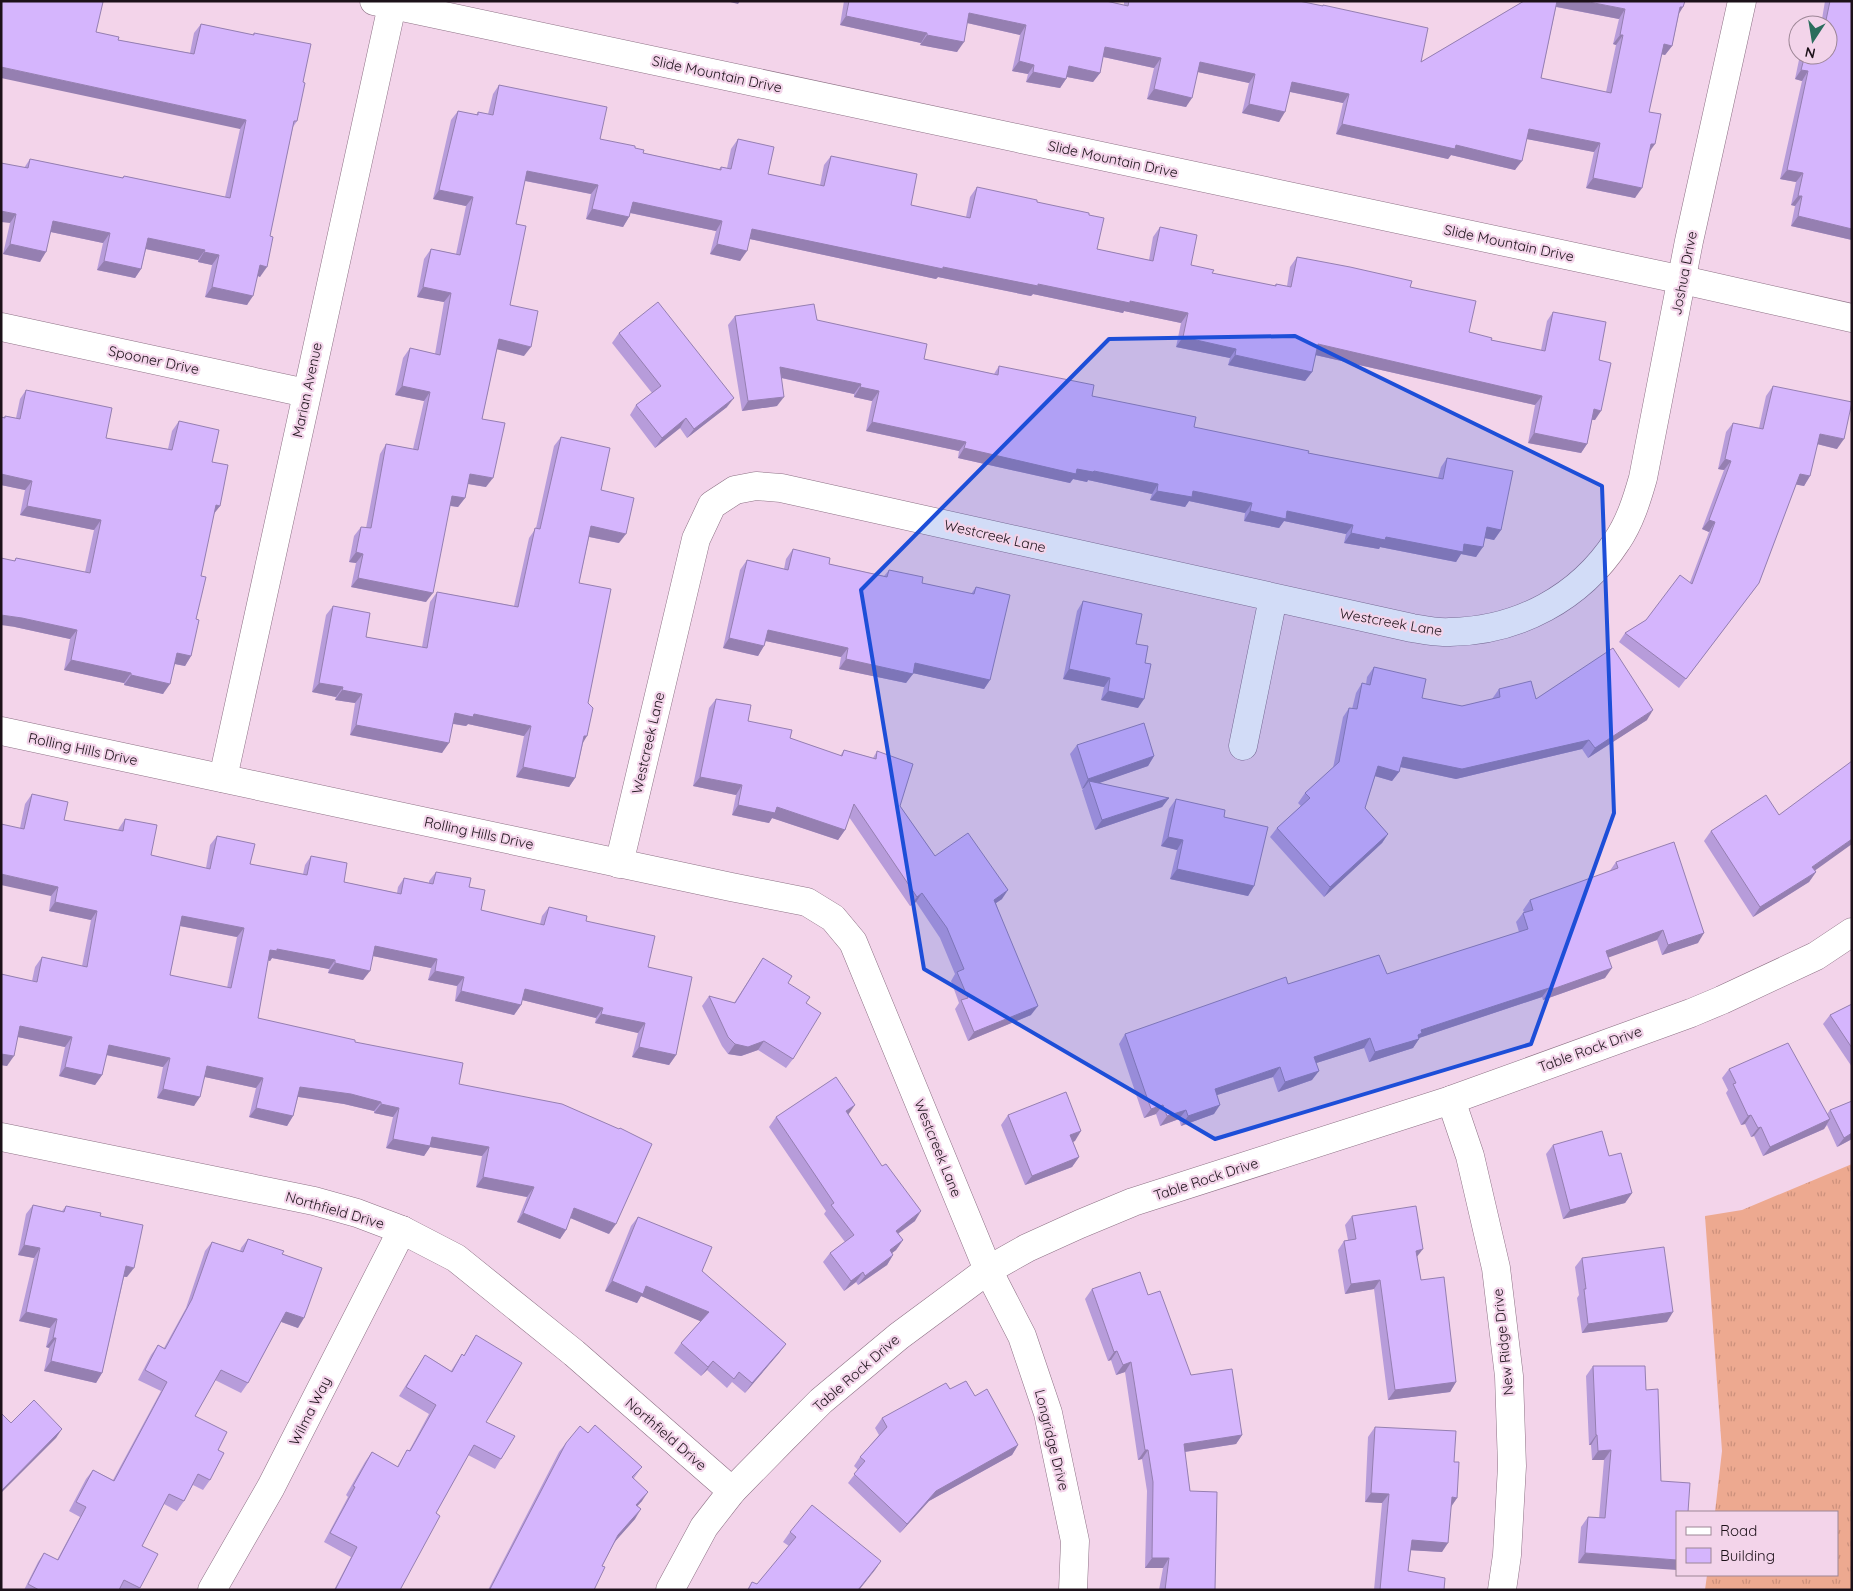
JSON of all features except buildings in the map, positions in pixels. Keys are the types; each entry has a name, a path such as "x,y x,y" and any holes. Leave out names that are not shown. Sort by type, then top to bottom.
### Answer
{"street":[{"name":"Joshua Drive","path":"1617,541 1634,507 1643,478 1690,241 1742,1"},
{"name":"Slide Mountain Drive","path":"386,3 1683,280 1852,318"},
{"name":"Marian Avenue","path":"223,778 306,393 386,3"},
{"name":"Spooner Drive","path":"1,326 306,393"},
{"name":"Westcreek Lane","path":"619,864 696,538 712,505 735,490 756,486 781,488 1273,598 1412,628 1447,632 1474,631 1519,620 1553,605 1592,572 1617,541"},
{"path":"1243,746 1273,598"},
{"name":"Rolling Hills Drive","path":"1,731 619,864 807,902 833,918 854,942 888,1027"},
{"name":"Table Rock Drive","path":"670,1590 704,1527 732,1491 821,1401 928,1313 988,1270 1027,1248 1133,1202 1451,1100 1722,1000 1816,956 1852,932"},
{"name":"Westcreek Lane","path":"888,1027 988,1270"},
{"name":"New Ridge Drive","path":"1451,1100 1470,1156 1496,1268 1509,1376 1512,1466 1507,1555 1502,1590"},
{"name":"Northfield Drive","path":"1,1137 314,1201 357,1213 402,1230 456,1258 574,1353 732,1491"},
{"name":"Wilma Way","path":"212,1590 271,1487 402,1230"},
{"name":"Longridge Drive","path":"988,1270 1022,1336 1048,1413 1075,1541 1073,1590"}],"highlighted area":[{"path":"1295,336 1602,486 1614,813 1531,1044 1215,1139 924,969 861,590 1109,339"}],"green space":[{"path":"1852,1164 1852,1590 1705,1590 1707,1576 1838,1576 1838,1511 1715,1511 1722,1451 1705,1216 1742,1210"}]}
